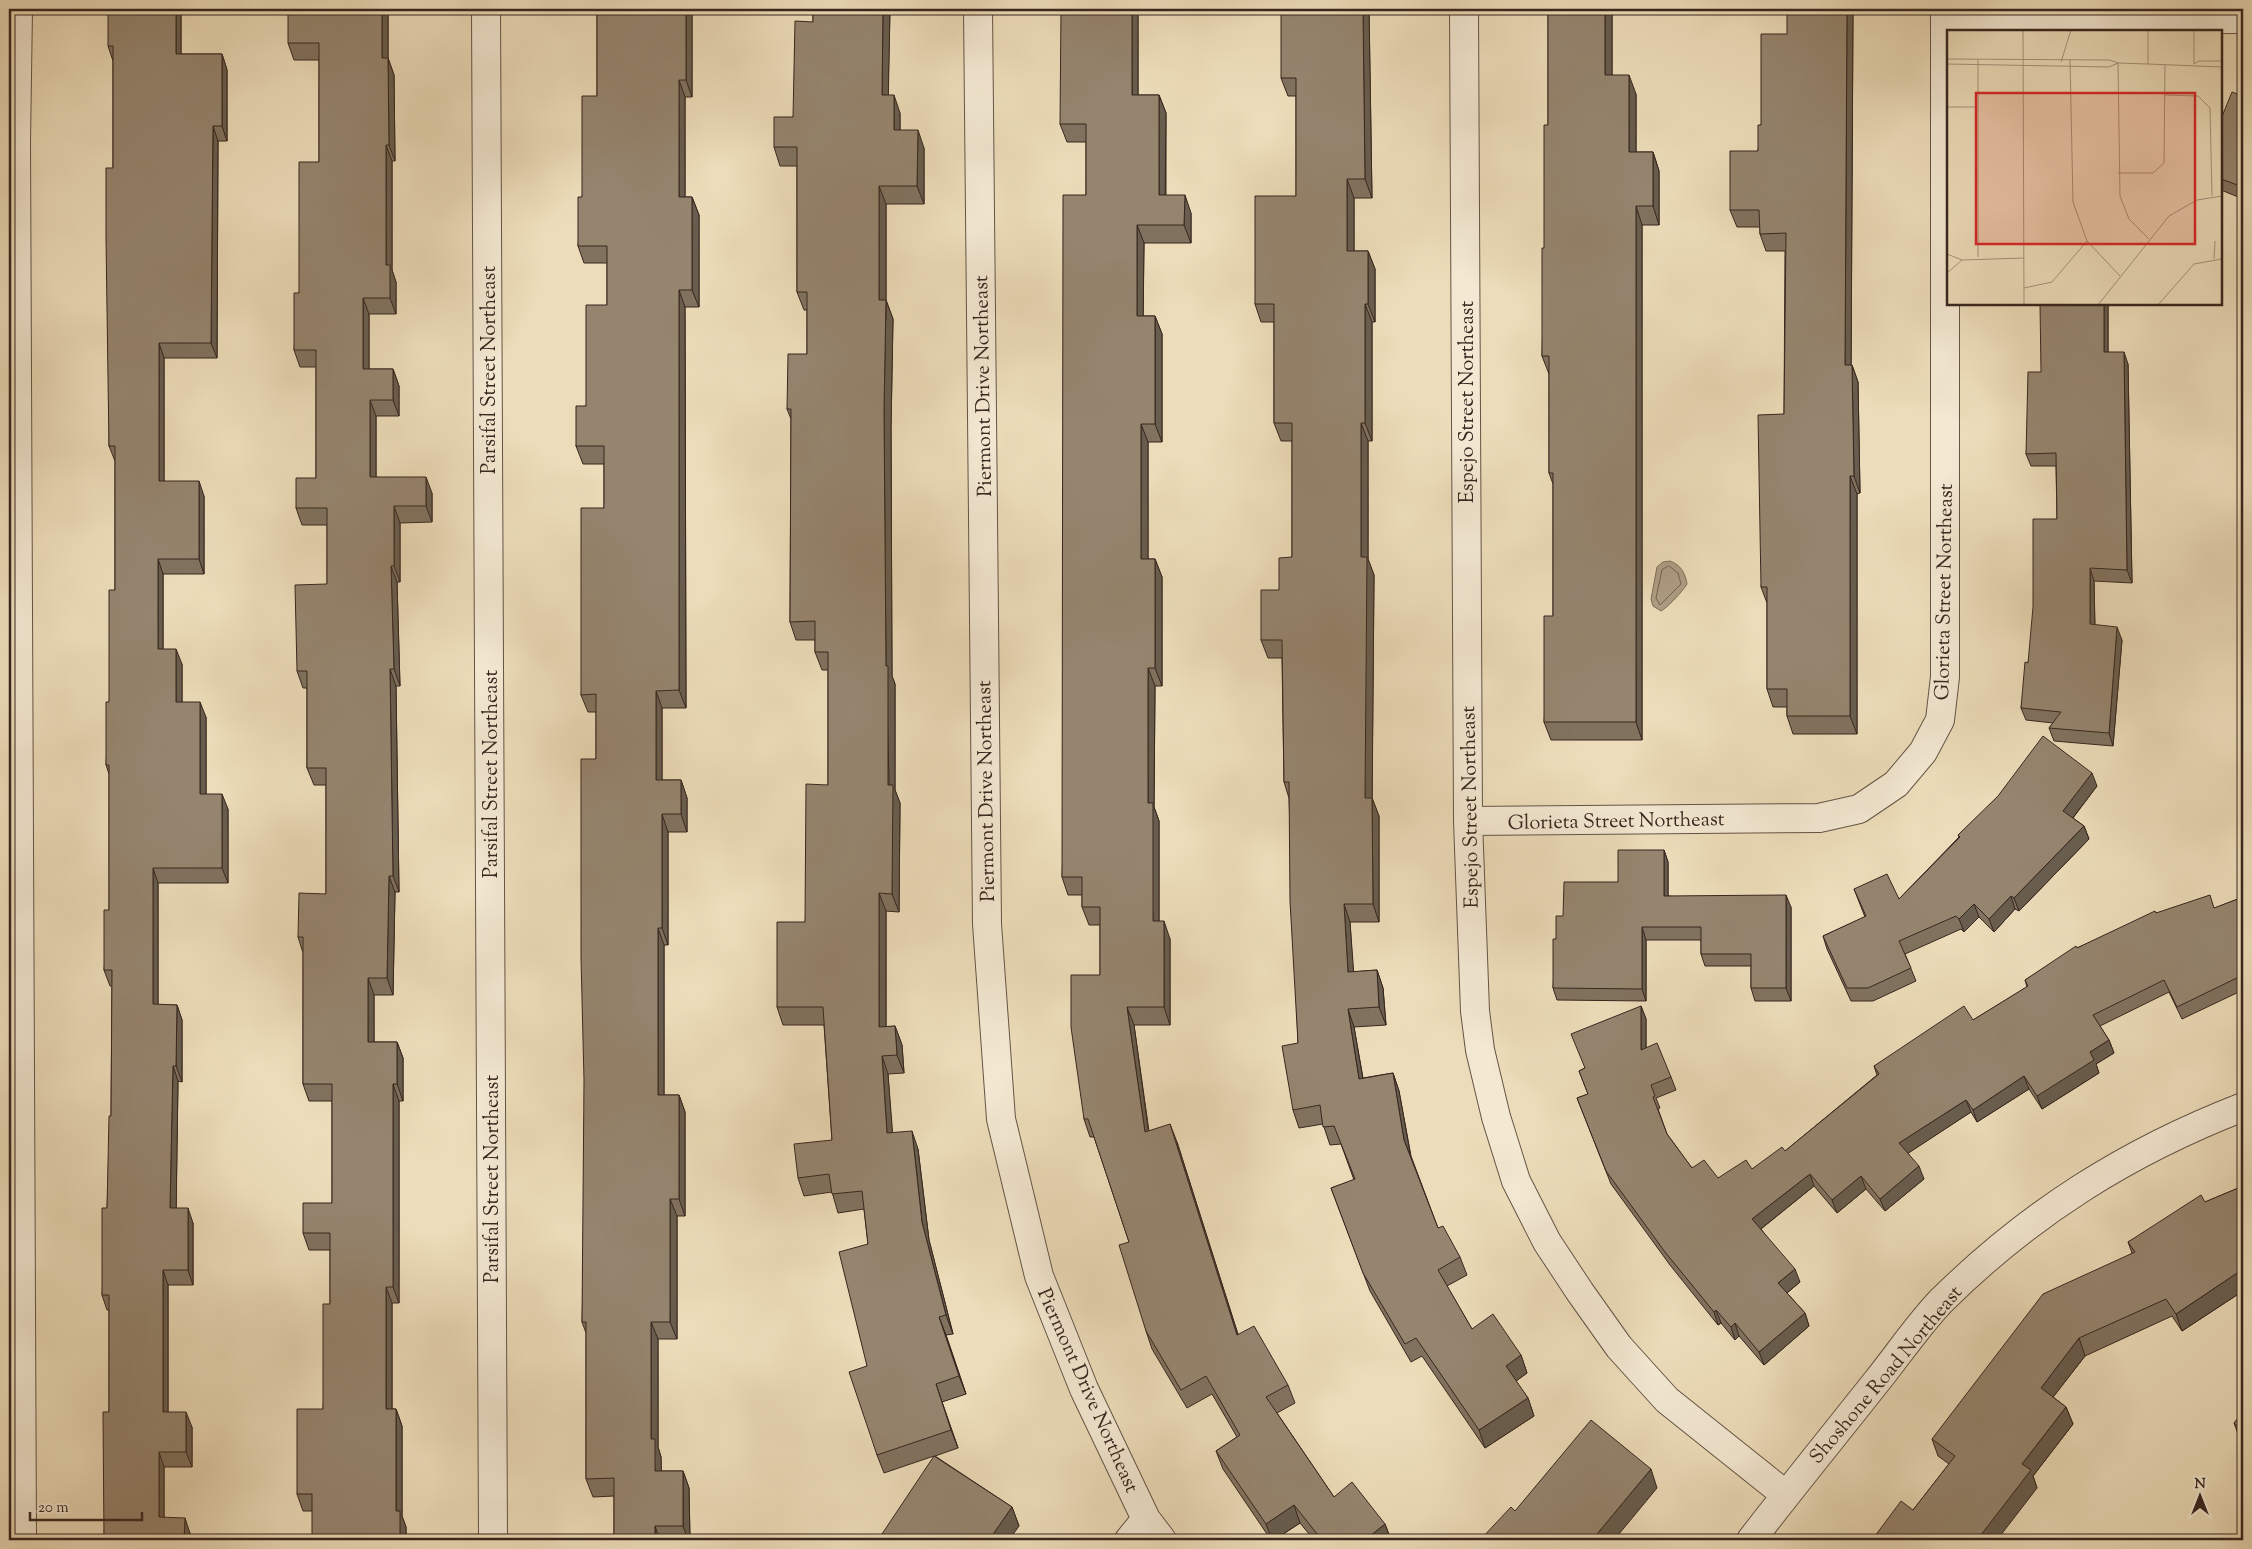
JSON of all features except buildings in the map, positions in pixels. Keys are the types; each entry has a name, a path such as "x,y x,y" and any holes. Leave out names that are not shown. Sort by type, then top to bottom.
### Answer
{"street":[{"path":"18,9 12,142 22,1540"},
{"name":"Parsifal Street Northeast","path":"486,9 493,1540"},
{"name":"Piermont Drive Northeast","path":"978,9 987,924 1001,1118 1039,1276 1084,1389 1154,1530"},
{"name":"Espejo Street Northeast","path":"1464,9 1468,821 1475,1011 1479,1040 1496,1117 1516,1181 1547,1242 1619,1347 1667,1400 1786,1495"},
{"path":"1945,14 2243,20"},
{"name":"Glorieta Street Northeast","path":"1468,821 1819,818 1859,809 1896,784 1923,752 1940,720 1945,676 1945,14"},
{"name":"Shoshone Road Northeast","path":"1751,1540 1940,1303 2032,1220 2119,1164 2170,1137 2243,1107"},
{"path":"1130,1540 1154,1530"}],"water":[{"path":"1670,561 1682,570 1687,584 1675,599 1661,611 1653,606 1651,599 1657,567 1663,562"}]}
